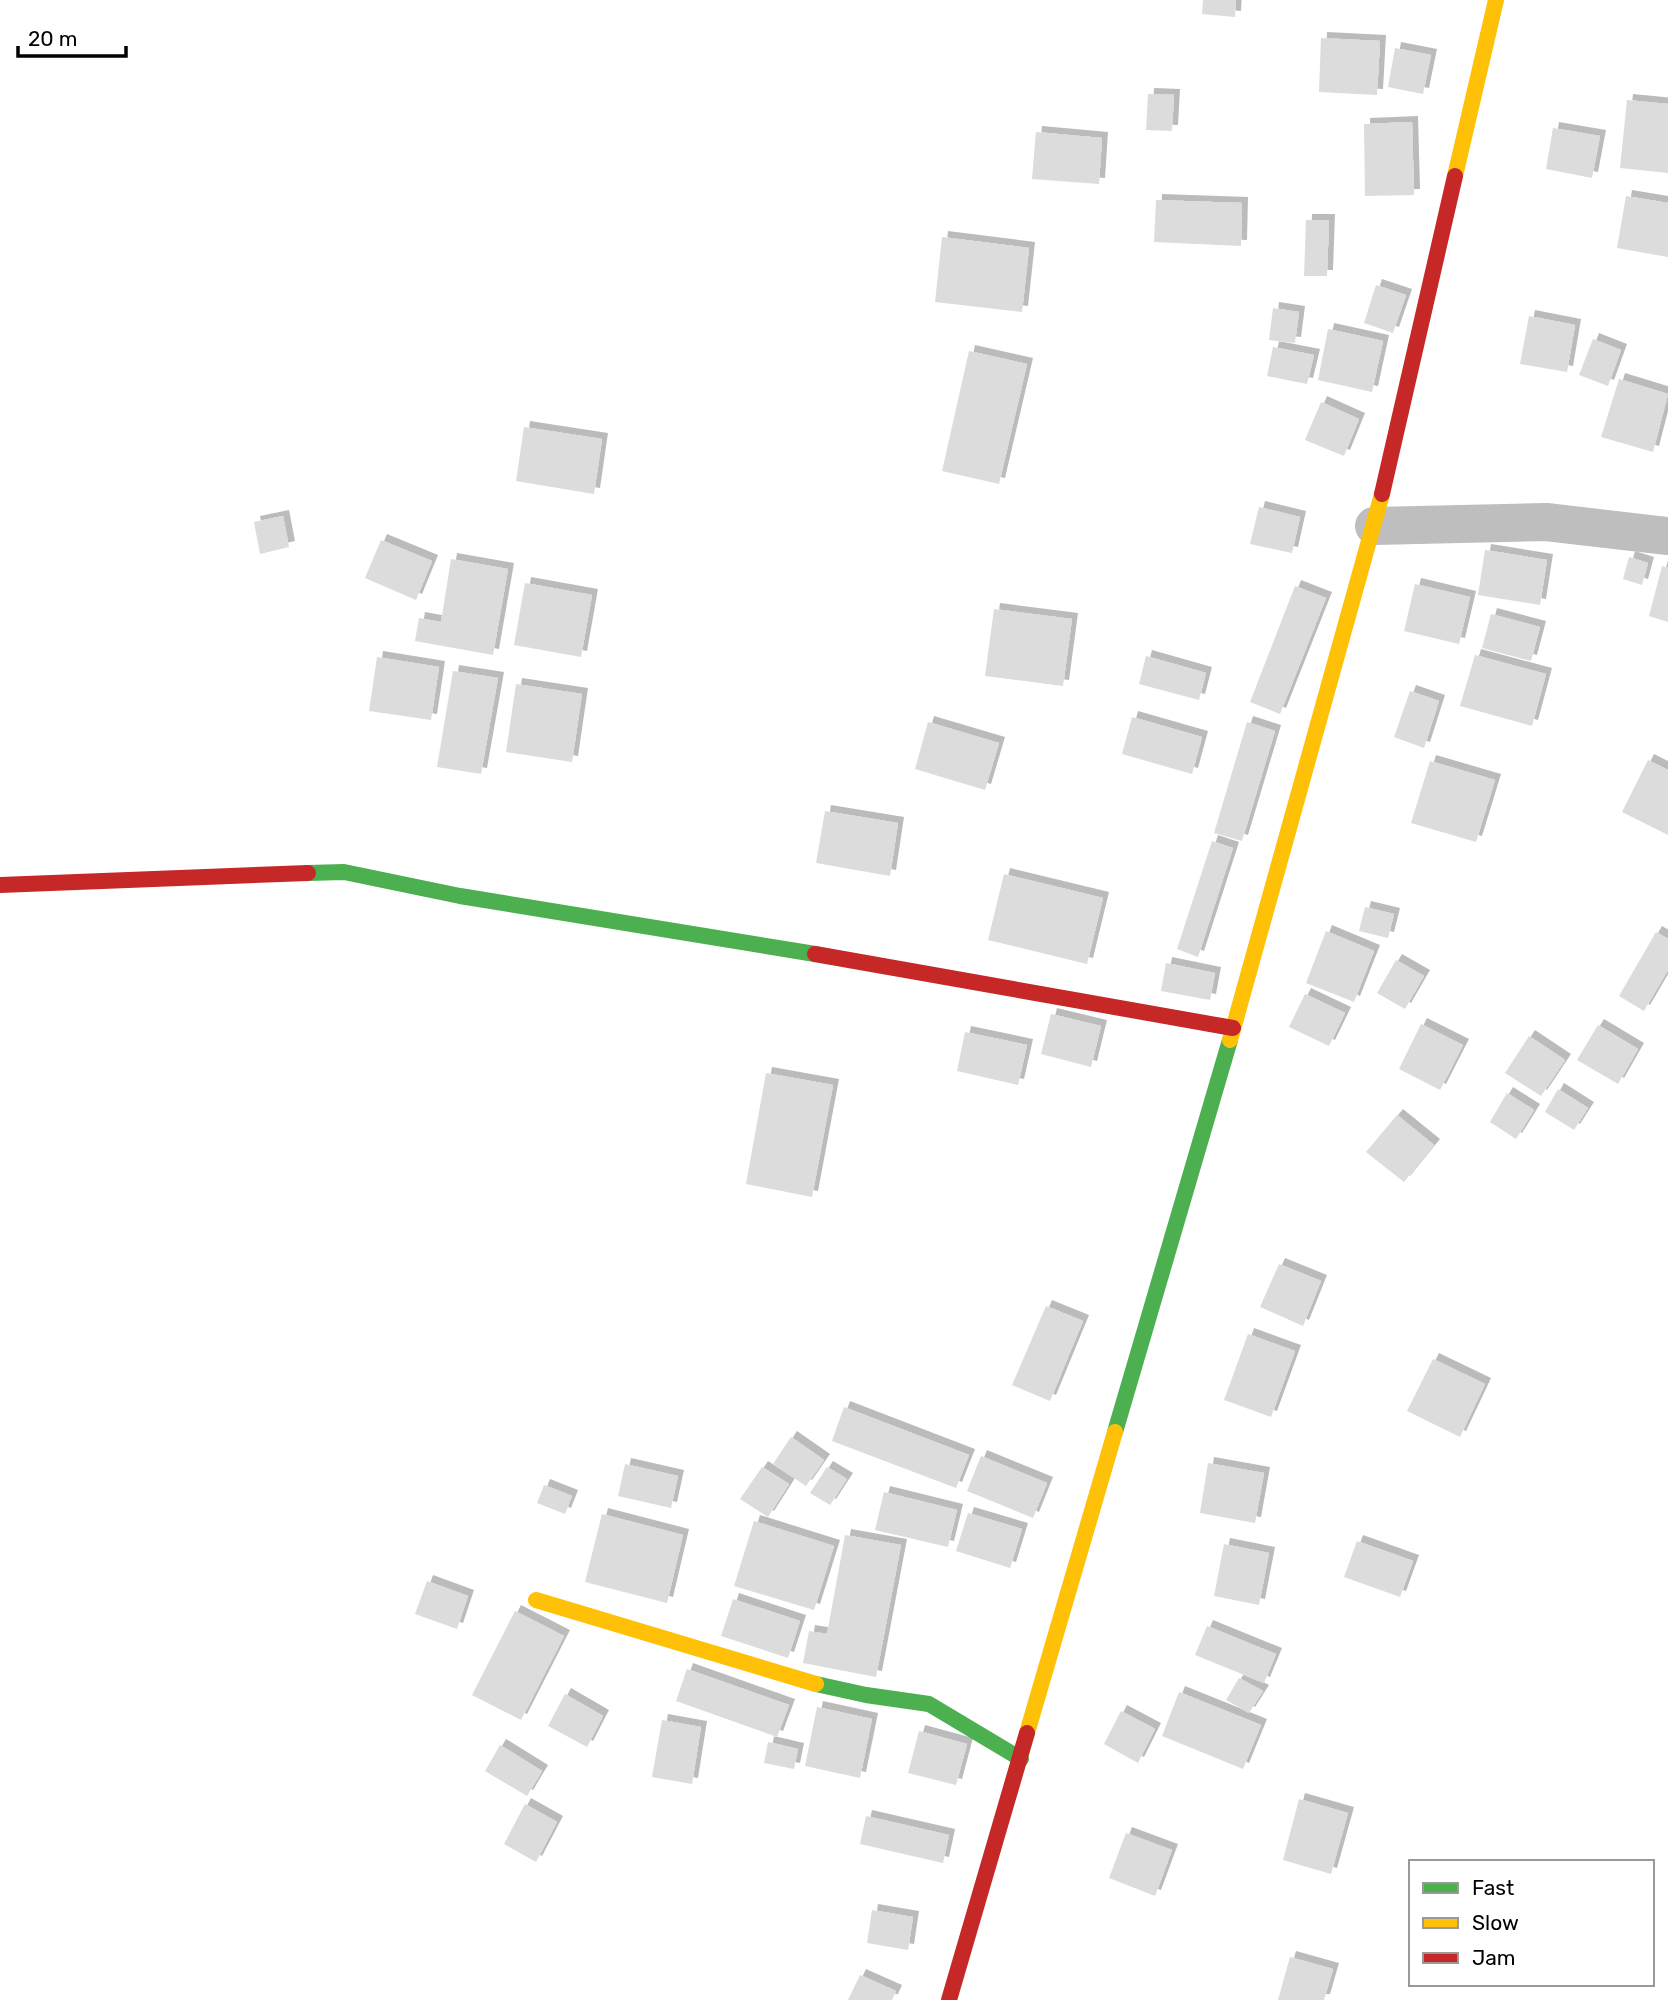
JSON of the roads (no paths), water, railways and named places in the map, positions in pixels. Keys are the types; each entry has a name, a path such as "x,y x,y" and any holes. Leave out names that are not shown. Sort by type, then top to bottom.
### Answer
{"main road":[{"path":"949,2000 1233,1028 1374,526 1496,0"},
{"path":"0,886 344,872 460,896 833,957 1233,1028"},
{"path":"536,1600 803,1681 866,1695 929,1704 1021,1759"}],"street":[{"path":"1374,526 1546,522 1668,536"}]}
